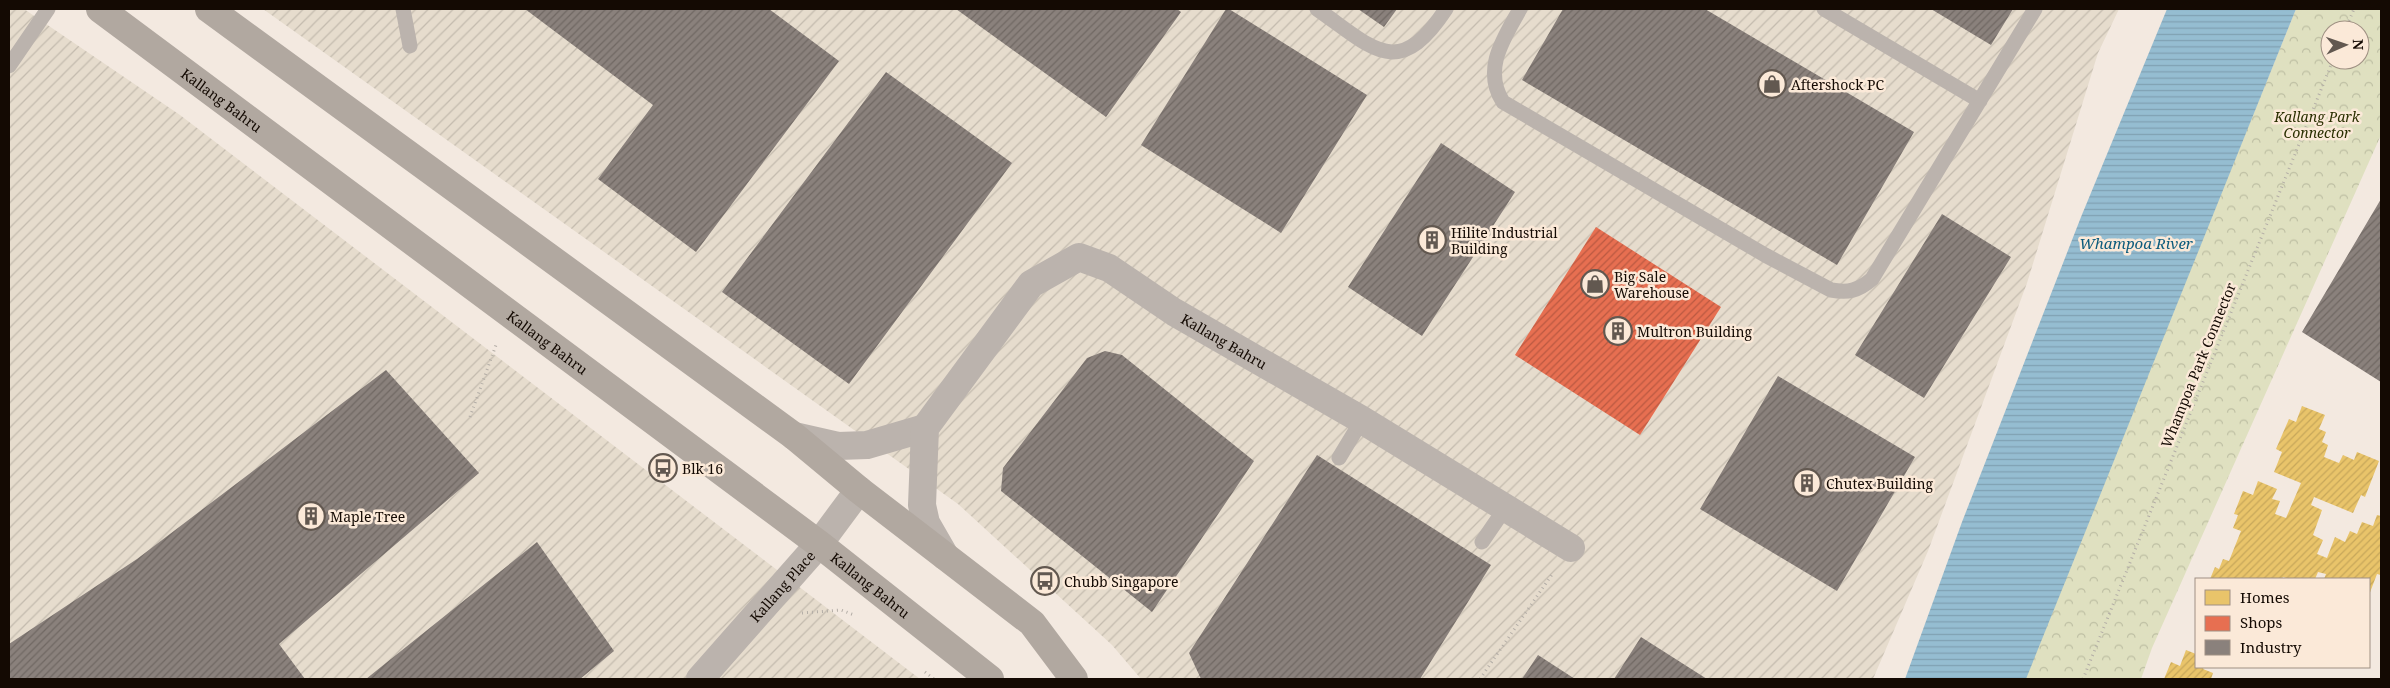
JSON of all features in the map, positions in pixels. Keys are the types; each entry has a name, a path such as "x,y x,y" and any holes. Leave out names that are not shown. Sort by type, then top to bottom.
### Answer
{"main road":[{"name":"Kallang Bahru","path":"100,9 819,544 990,679"},
{"path":"209,9 794,436 859,490 1032,623 1074,679"}],"street":[{"name":"Kallang Bahru","path":"925,428 1031,284 1079,257 1109,268 1174,312 1362,420 1571,548"},
{"path":"794,436 838,446 857,446 925,428 922,505 926,522 945,556"},
{"name":"Kallang Place","path":"700,679 819,544 859,490"}],"lane":[{"path":"9,66 48,9"},
{"path":"403,9 410,46"},
{"path":"1317,9 1375,50 1387,53 1399,53 1413,47 1433,29 1446,9"},
{"path":"1520,9 1501,42 1495,62 1497,89 1504,102 1765,255 1831,290 1853,292 1872,279 2035,9"},
{"path":"1824,9 1980,101"},
{"path":"1339,458 1362,420"},
{"path":"1482,542 1506,508"}],"path":[{"name":"Whampoa Park Connector","path":"2083,679 2329,70"},
{"path":"470,417 496,345 489,339"},
{"path":"1480,679 1571,548"},
{"path":"795,617 804,612 841,610 860,617"},
{"path":"920,667 934,679"}],"shaded area":[{"path":"9,9 24,9 180,115 920,679 9,679"},
{"path":"263,9 2119,9 2098,53 2027,283 1928,551 1873,679 1141,679 1112,645 958,504"}],"green space":[{"name":"Kallang Park Connector","path":"2296,9 2381,9 2381,135 2152,648 2141,679 2023,679"}],"water":[{"name":"Whampoa River","path":"2167,9 2296,9 2026,679 1905,679 1962,522 2081,217"}],"building: Homes":[{"path":"2302,406 2325,415 2319,429 2326,432 2322,442 2328,445 2324,457 2339,463 2343,455 2354,460 2357,452 2379,461 2365,497 2361,495 2353,513 2314,497 2311,505 2322,510 2313,535 2323,540 2317,554 2327,558 2335,537 2345,542 2350,531 2357,534 2362,522 2373,526 2377,515 2381,516 2381,575 2377,574 2370,592 2370,578 2324,578 2326,574 2318,572 2315,578 2210,578 2215,567 2219,569 2223,559 2229,561 2241,531 2233,528 2238,515 2234,514 2243,491 2253,495 2258,481 2277,489 2272,499 2280,501 2275,514 2286,518 2301,483 2274,472 2282,452 2276,449 2289,419 2296,422"},
{"path":"2186,650 2195,654 2195,668 2204,668 2213,673 2211,679 2164,679 2171,662 2180,666"}],"building: Shops":[{"name":"Multron Building","path":"1596,227 1721,307 1640,435 1515,355"}],"building: Industry":[{"path":"525,9 769,9 839,61 696,252 598,179 653,105"},
{"path":"956,9 1177,9 1181,12 1106,117"},
{"path":"1226,9 1229,9 1367,95 1281,233 1141,145"},
{"path":"1358,9 1397,9 1384,27"},
{"path":"1563,9 1705,9 1914,132 1837,265 1522,80"},
{"path":"1931,9 2013,9 1991,45"},
{"path":"886,72 1012,163 849,384 722,292"},
{"name":"Hilite Industrial Building","path":"1441,143 1515,192 1422,336 1348,287"},
{"path":"2381,199 2381,382 2302,332"},
{"path":"1942,214 2011,257 1924,398 1855,355"},
{"path":"1105,351 1122,355 1254,461 1152,612 1001,491 1003,468 1087,358"},
{"name":"Maple Tree","path":"386,370 479,473 279,644 305,679 9,679 9,644 137,559"},
{"name":"Chutex Building","path":"1778,376 1915,457 1837,591 1700,509"},
{"path":"1317,455 1491,565 1420,679 1201,679 1189,653"},
{"path":"537,542 614,651 580,679 366,679"},
{"path":"1641,637 1707,679 1614,679"},
{"path":"1538,655 1575,679 1522,679"}],"place":[{"name":"Aftershock PC","path":"1772,84"},
{"name":"Hilite Industrial Building","path":"1432,240"},
{"name":"Big Sale Warehouse","path":"1595,284"},
{"name":"Multron Building","path":"1618,331"},
{"name":"Blk 16","path":"663,468"},
{"name":"Chutex Building","path":"1807,483"},
{"name":"Maple Tree","path":"311,516"},
{"name":"Chubb Singapore","path":"1045,581"}]}
